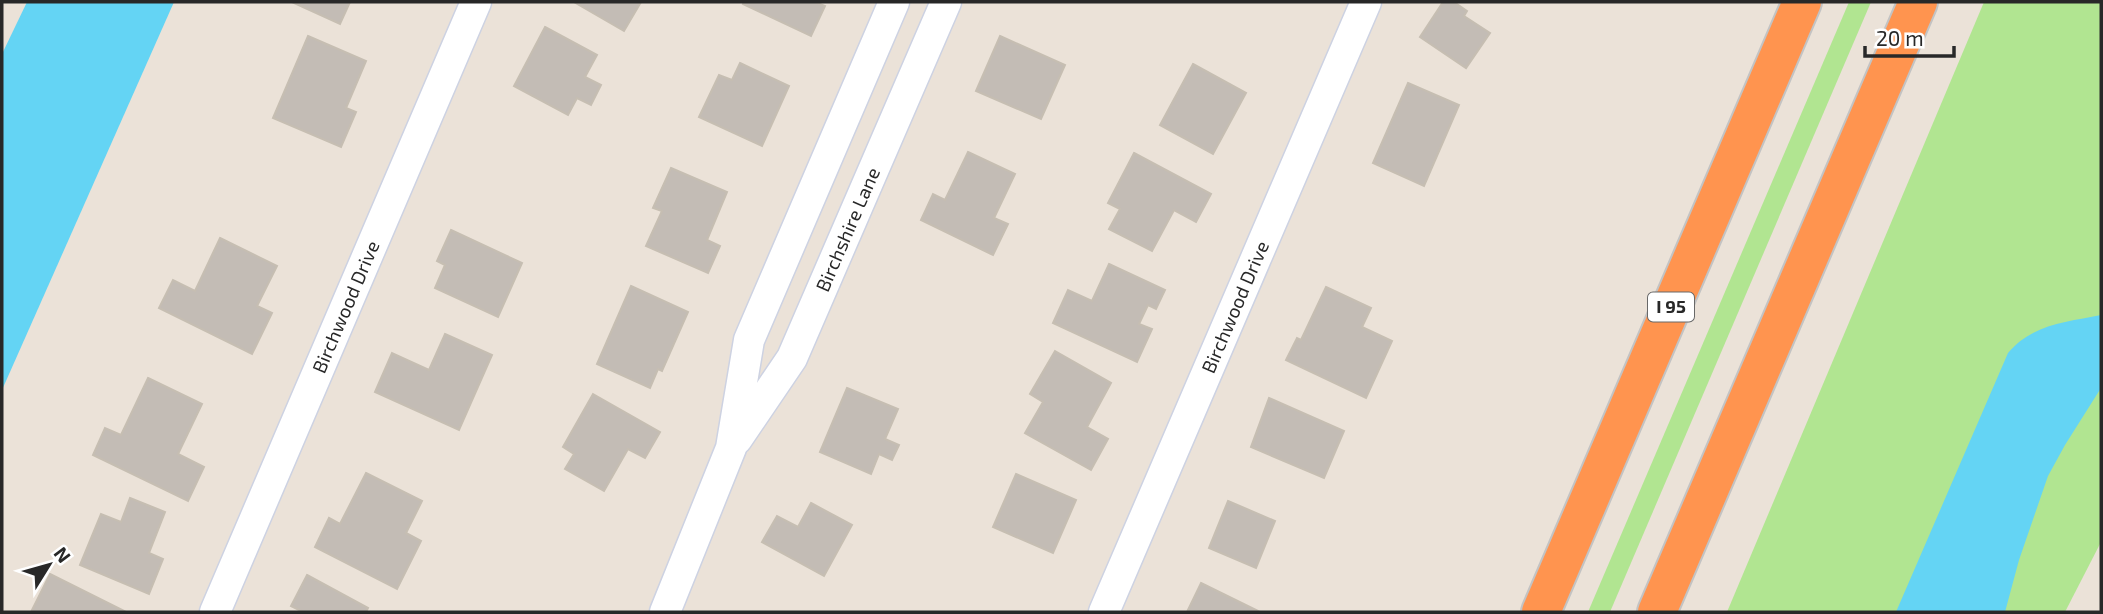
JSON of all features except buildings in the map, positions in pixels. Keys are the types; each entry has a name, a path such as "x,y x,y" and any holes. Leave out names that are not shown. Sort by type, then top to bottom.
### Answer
{"highway":[{"name":"I 95","path":"1541,612 1802,2"},
{"path":"1657,612 1919,2"}],"street":[{"name":"Birchwood Drive","path":"215,612 477,2"},
{"name":"Birchshire Lane","path":"731,448 749,340 894,2"},
{"name":"Birchshire Lane","path":"665,612 731,448 792,358 946,2"},
{"name":"Birchwood Drive","path":"1104,612 1366,2"}],"green space":[{"path":"1849,2 1871,2 1610,612 1588,612"},
{"path":"1984,2 2101,2 2101,542 2065,612 1727,612"}],"water":[{"path":"27,2 174,2 2,390 2,54"},
{"path":"2101,315 2101,388 2048,476 2019,560 2005,612 1896,612 2008,353 2017,343 2039,330 2063,322"}]}
